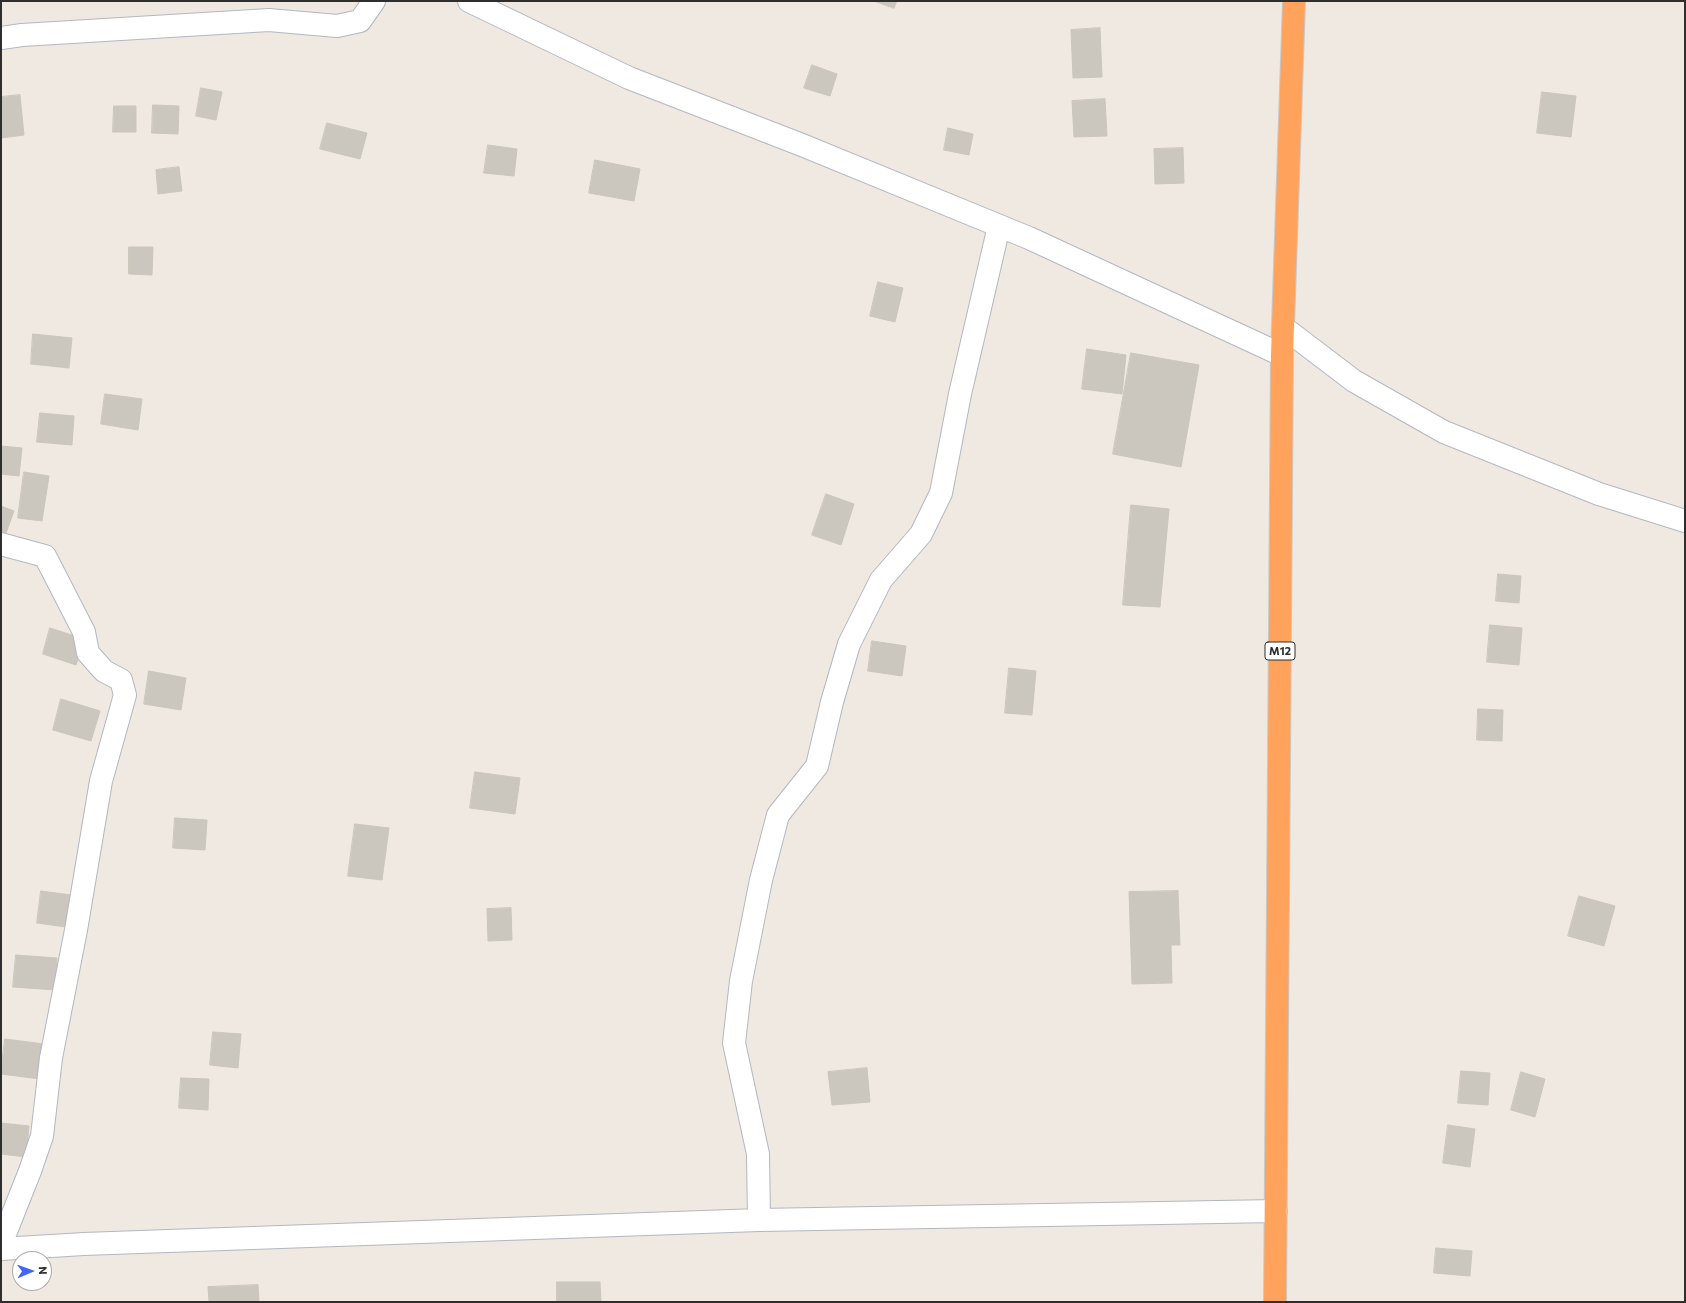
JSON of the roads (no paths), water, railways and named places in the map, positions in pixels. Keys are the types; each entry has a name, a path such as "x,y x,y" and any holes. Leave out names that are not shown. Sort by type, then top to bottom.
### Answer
{"highway":[{"name":"M12","path":"1275,1302 1282,355 1294,1"}],"street":[{"path":"1,38 22,35 269,20 336,26 360,21 374,1"},
{"path":"469,1 629,78 802,145 1029,238 1282,355"},
{"path":"759,1220 758,1154 734,1042 741,981 761,880 778,815 817,766 832,702 849,644 881,580 921,534 941,493 960,394 999,226"},
{"path":"1283,328 1354,380 1444,432 1599,494 1685,521"},
{"path":"1,544 45,556 84,632 88,653 104,671 121,680 125,695 101,781 76,930 51,1058 42,1136 30,1171 1,1244"},
{"path":"1,1249 84,1244 759,1220 1276,1211"}]}
